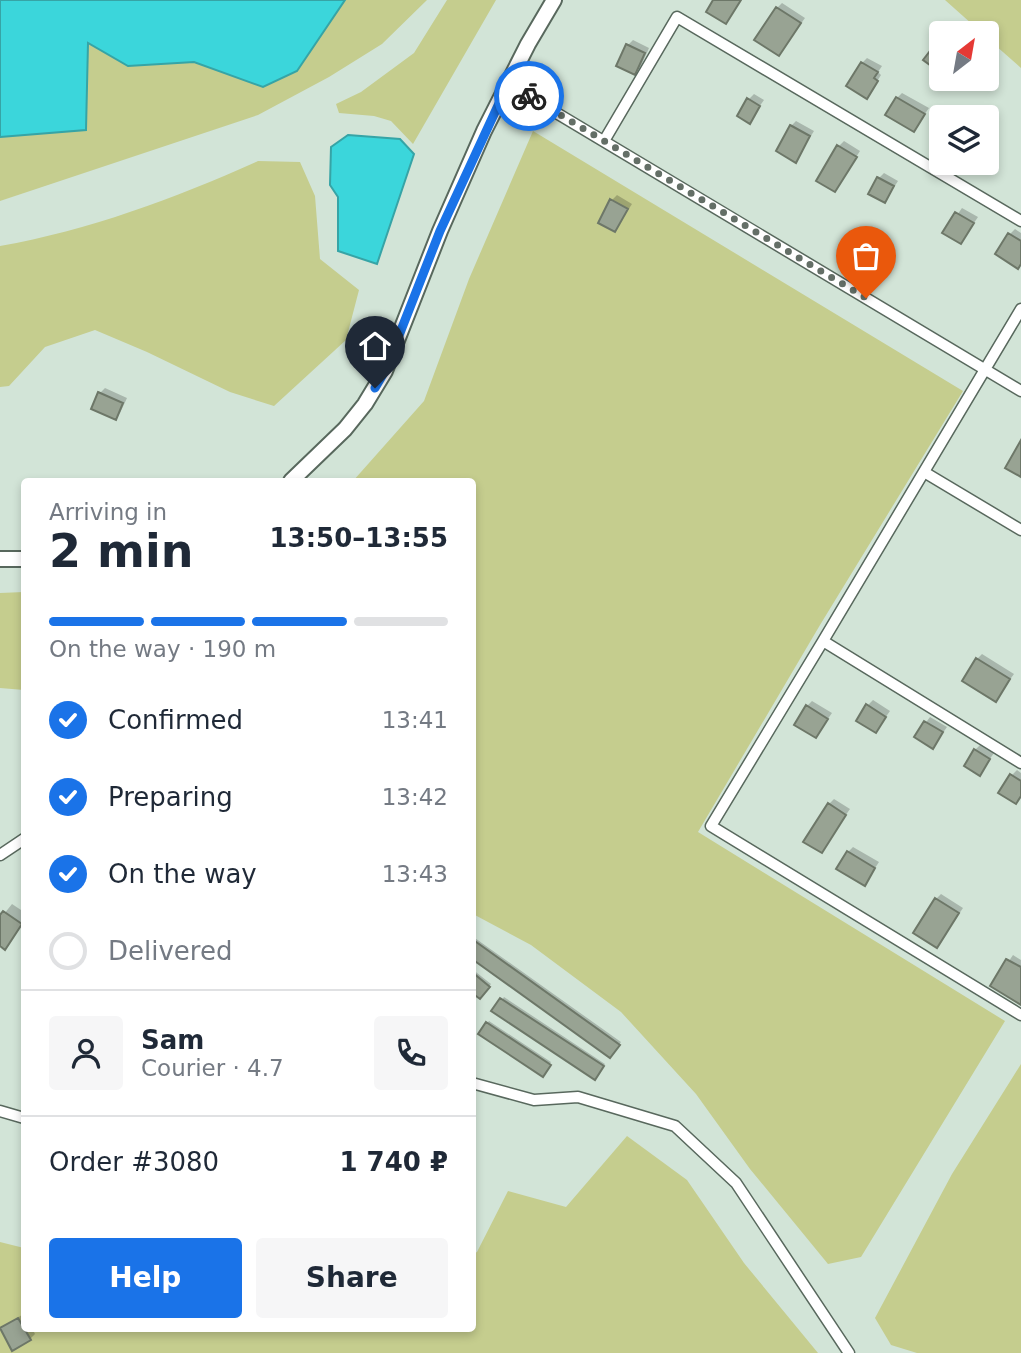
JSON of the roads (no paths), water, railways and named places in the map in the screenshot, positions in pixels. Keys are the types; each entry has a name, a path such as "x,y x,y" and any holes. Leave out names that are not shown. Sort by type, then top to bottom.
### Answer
{"street":[{"path":"294,478 345,429 365,404 385,371 440,231 508,84 554,0"},
{"path":"604,141 677,17 1021,221"},
{"path":"508,84 1021,391"},
{"path":"1021,309 711,826 1021,1014"},
{"path":"924,472 1021,530"},
{"path":"0,559 21,559"},
{"path":"822,641 1021,763"},
{"path":"0,855 21,841"},
{"path":"476,1084 534,1100 578,1097 675,1126 736,1183 849,1353"},
{"path":"0,1111 21,1117"}],"water":[{"path":"0,0 345,0 297,71 263,87 194,62 128,66 88,43 86,130 0,137"},
{"path":"348,135 400,139 414,154 377,264 338,251 338,197 330,185 331,147"}]}
